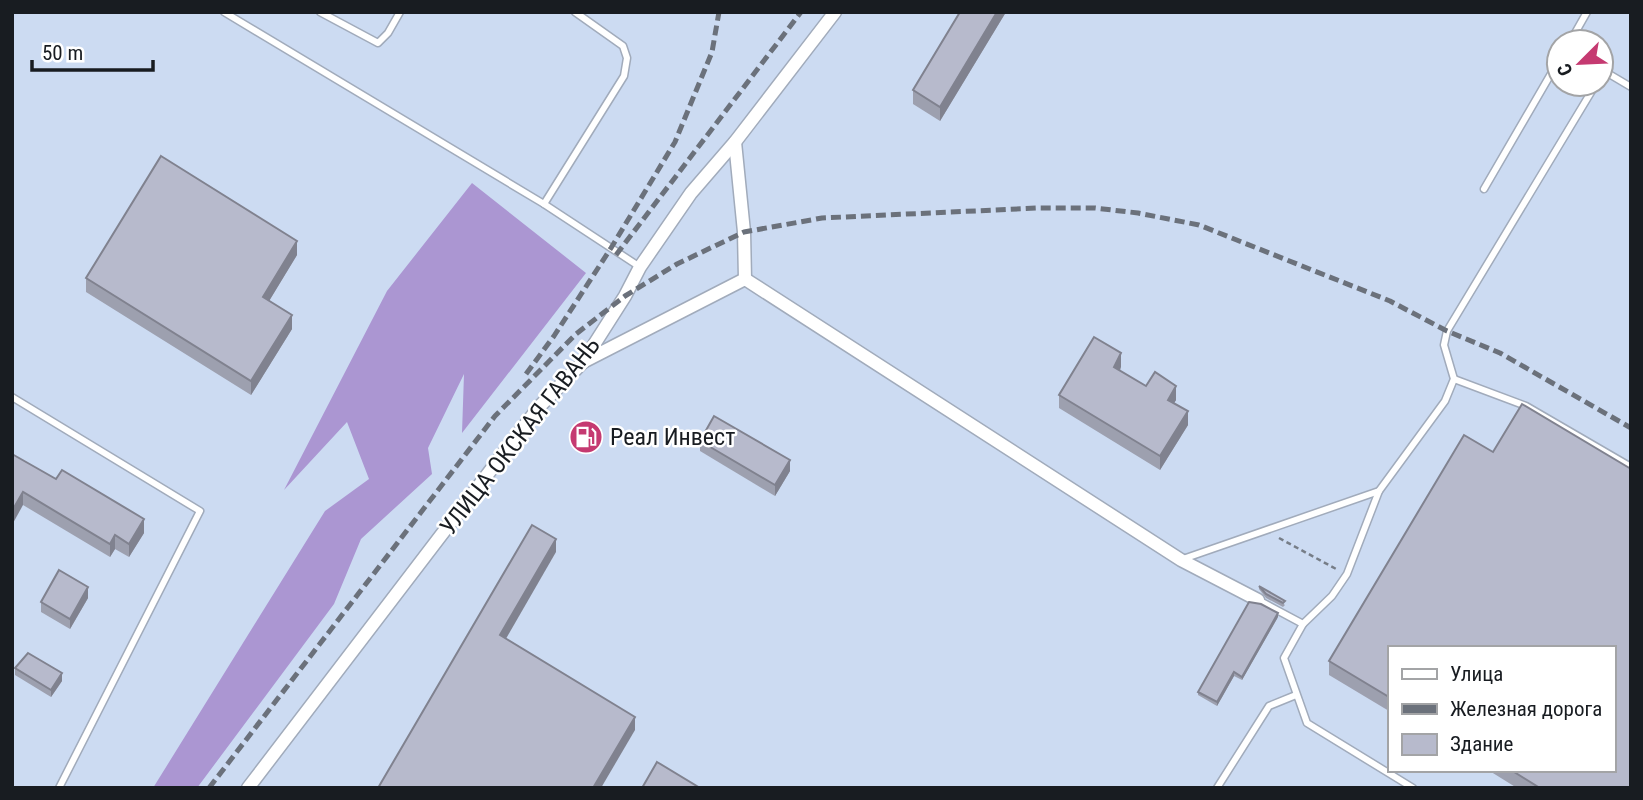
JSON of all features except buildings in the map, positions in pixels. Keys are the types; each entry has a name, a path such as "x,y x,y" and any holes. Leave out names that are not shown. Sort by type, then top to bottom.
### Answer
{"street":[{"name":"УЛИЦА ОКСКАЯ ГАВАНЬ","path":"248,788 539,407 583,362 640,267 691,192 735,142 835,12"},
{"path":"735,142 744,232 745,279"},
{"path":"583,362 745,279"},
{"path":"745,279 1181,560 1258,600"}],"lane":[{"path":"224,12 544,204 640,267"},
{"path":"320,12 378,43 388,33 400,12"},
{"path":"544,204 624,76 627,58 624,46 575,12"},
{"path":"1578,28 1587,12"},
{"path":"1615,78 1631,87"},
{"path":"1484,189 1545,84"},
{"path":"1413,788 1307,723 1284,658 1303,624 1332,596 1347,575 1379,491 1438,412 1454,379 1444,345 1447,331 1588,98"},
{"path":"1454,379 1526,406 1631,467"},
{"path":"12,397 200,511 59,788"},
{"path":"1181,560 1379,491"},
{"path":"1258,600 1303,624"},
{"path":"1217,788 1269,706 1296,695"}],"path":[{"path":"1267,531 1347,575"}],"shaded area":[{"path":"12,12 1631,12 1631,788 12,788"},
{"path":"472,183 586,273 462,433 464,374 428,448 432,474 361,539 334,604 197,788 153,788 325,511 369,479 347,422 284,490 387,291"}],"railway":[{"path":"526,374 611,248 675,142 712,52 719,12"},
{"path":"616,255 801,12"},
{"path":"209,788 495,416 576,334 625,296 677,264 744,232 822,218 1038,208 1095,208 1199,225 1390,301 1447,331 1500,353 1631,428"}],"place":[{"name":"Реал Инвест","path":"586,437"}]}
